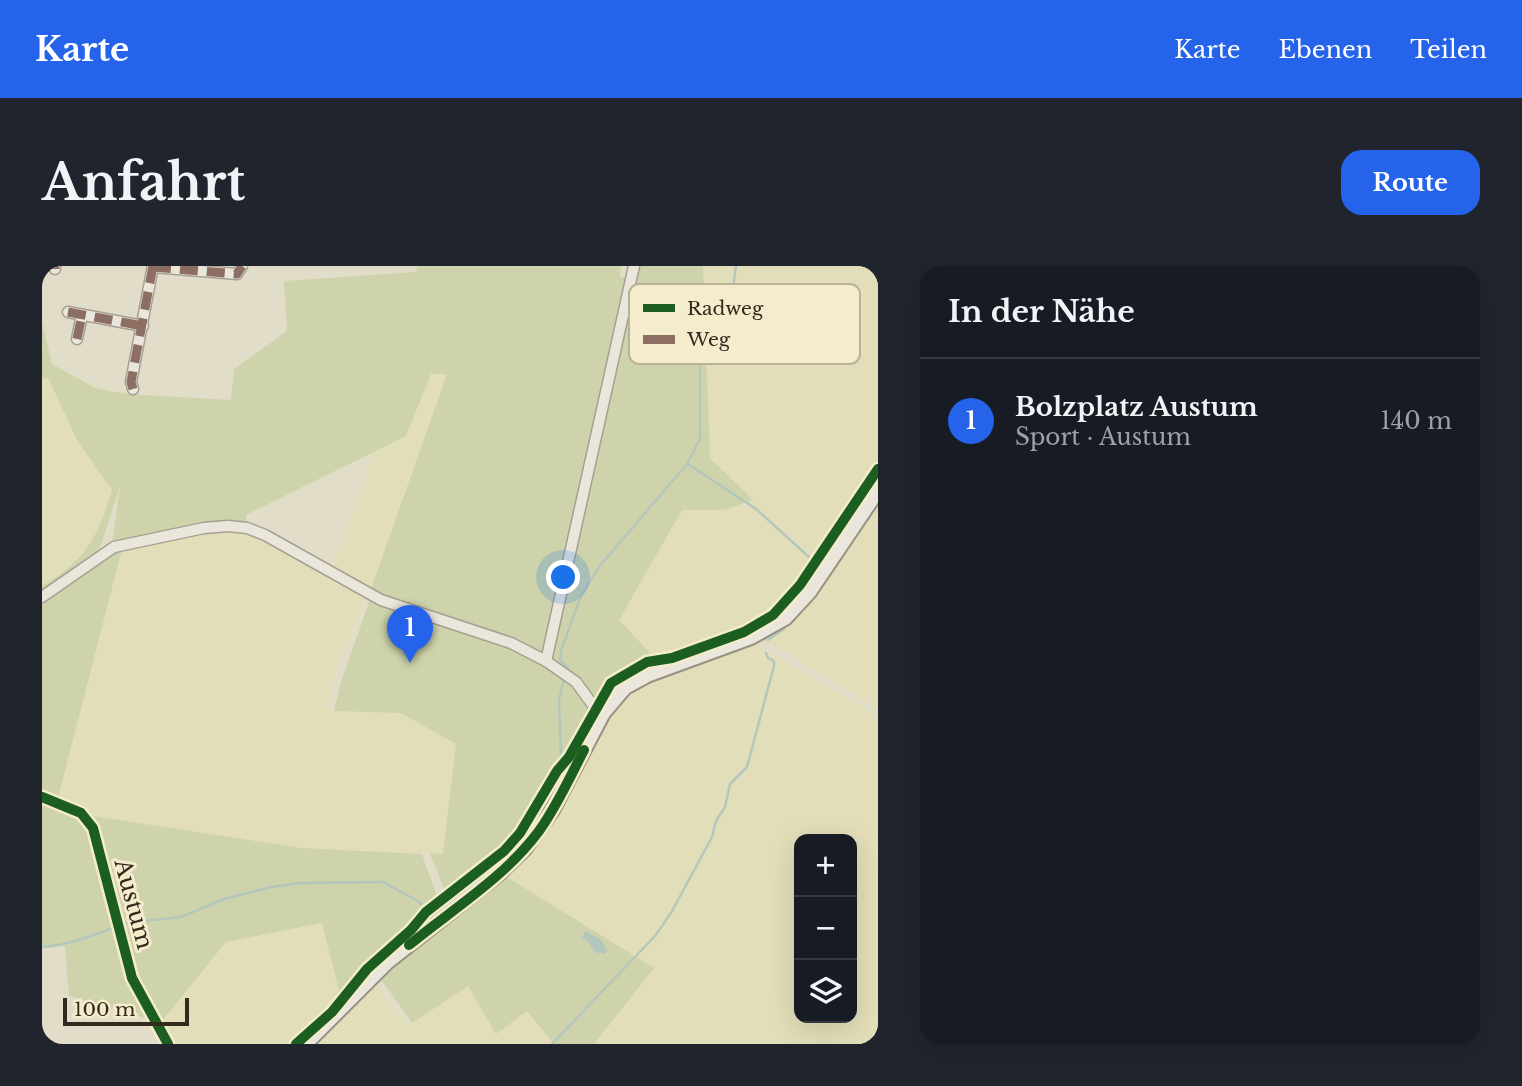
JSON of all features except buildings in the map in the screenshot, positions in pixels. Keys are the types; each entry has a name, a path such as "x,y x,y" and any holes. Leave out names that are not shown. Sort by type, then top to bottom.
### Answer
{"street":[{"path":"133,389 131,382 153,267 237,274 242,266"},
{"path":"630,284 634,266"},
{"path":"546,661 629,288"},
{"path":"68,312 143,326"},
{"path":"77,340 82,315"},
{"path":"305,1044 387,962 498,874 524,849 552,810 603,713 614,698 634,681 751,637 785,618 809,592 878,490"},
{"path":"42,597 114,547 204,528 247,528 265,535 382,600 511,643 546,661 576,682 595,708 603,713"},
{"name":"Austum","path":"42,797 81,813 93,828 132,978 169,1044"}],"shaded area":[{"path":"703,266 878,266 878,462 816,557 768,514 814,558 796,584 766,617 748,627 655,658 619,620 682,510 724,510 754,499 710,459 707,364 860,364 860,284 704,284"},
{"path":"432,374 447,374 370,592 332,570 376,450 406,436"},
{"path":"48,377 62,413 77,440 112,490 100,528 87,548 66,571 42,586 42,379"},
{"path":"878,503 878,709 767,640 790,625 799,614"},
{"path":"225,531 246,533 266,541 363,595 364,599 335,675 327,709 401,713 457,744 443,854 302,848 93,816 86,809 58,798 122,549"},
{"path":"753,642 878,717 878,1044 594,1044 654,968 505,876 545,831 571,790 611,715 630,692 649,680"},
{"path":"323,923 340,994 326,1013 291,1044 172,1044 161,1022 226,942"},
{"path":"585,931 600,939 607,949 605,954 594,952 582,937"},
{"path":"375,983 407,1026 468,986 527,1011 554,1044 314,1044 339,1022"}],"green space":[{"path":"417,266 621,266 620,277 637,278 640,266 703,266 704,284 629,284 629,364 707,364 710,458 753,500 724,510 682,510 619,620 655,658 607,682 595,703 549,660 370,592 447,374 431,374 406,436 246,515 247,523 195,525 112,544 120,486 100,548 85,562 42,590 42,586 70,566 88,546 101,522 112,490 77,440 48,378 42,379 42,322 52,364 95,388 126,394 231,400 234,369 287,331 284,281 416,272"},
{"path":"122,549 58,798 42,793 42,601 110,554"},
{"path":"370,599 476,632 528,655 552,668 576,686 592,710 566,756 553,770 529,815 490,857 448,891 444,888 430,853 443,854 456,744 401,713 334,711 341,682"},
{"path":"42,802 72,814 91,839 130,990 149,1019 69,996 65,946 42,948"},
{"path":"93,816 302,848 422,854 437,897 362,967 340,994 322,923 226,942 161,1022 138,987"},
{"path":"505,876 654,968 594,1044 554,1044 527,1011 496,1034 468,986 412,1023 380,978"}],"waterway":[{"path":"734,284 736,266"},
{"path":"567,672 568,668 560,660 561,651 581,596 599,567 687,464 700,439 700,364"},
{"path":"688,464 756,509 809,557"},
{"path":"798,594 815,571"},
{"path":"768,640 784,629"},
{"path":"552,1044 655,936 671,913 712,837 716,821 725,807 730,784 747,767 774,666 774,661 768,658 766,653"},
{"path":"561,758 559,700 564,679"},
{"path":"528,831 561,774"},
{"path":"451,901 499,863 523,839"},
{"path":"122,925 181,917 224,899 300,883 383,882 418,901 425,908"},
{"path":"430,916 436,911"},
{"path":"42,947 71,942 116,927"}],"marked path":[{"path":"133,389 131,382 153,266"},
{"path":"153,267 237,274 242,266"},
{"path":"68,312 143,326"},
{"path":"77,339 82,315"}],"cycle path":[{"path":"296,1044 332,1012 367,969 411,930 426,912 504,851 520,833 557,771 569,757 611,683 647,662 672,658 744,632 773,615 800,585 878,469"},
{"path":"409,945 495,878 525,848 552,812 584,750"},
{"path":"42,797 81,813 93,828 132,978 168,1044"}],"place":[{"name":"Bolzplatz Austum","path":"410,663"}]}
